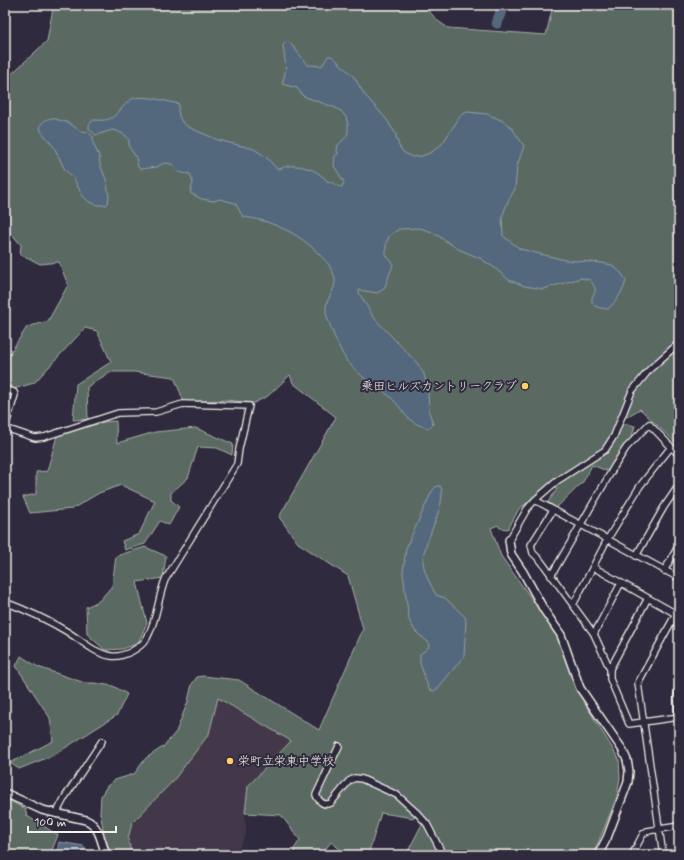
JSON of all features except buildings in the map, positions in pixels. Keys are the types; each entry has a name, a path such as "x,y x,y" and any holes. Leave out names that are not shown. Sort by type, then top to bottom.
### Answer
{"street":[{"path":"598,855 607,838 628,782 629,771 627,760 622,749 580,688 561,635 544,610 523,572 511,554 509,540 527,509 535,500 557,481 605,450 614,436 632,391 650,369 679,343"},
{"path":"5,389 14,392 15,395 5,428 34,438 44,437 118,413 156,412 183,404 248,406 237,464 165,580 148,638 136,650 112,656 95,651 66,631 37,615 5,602"},
{"path":"551,576 626,448 649,424 679,455"},
{"path":"572,605 607,540 640,486 671,447"},
{"path":"636,556 664,507 679,485"},
{"path":"535,500 679,578"},
{"path":"553,510 531,545 533,553 541,561 594,634 610,670 610,679 629,724 679,718 679,689"},
{"path":"664,571 679,545"},
{"path":"593,567 678,613 639,680 638,686 664,855"},
{"path":"594,634 621,583"},
{"path":"610,670 648,598"},
{"path":"56,814 65,797 102,741"},
{"path":"339,746 316,795 322,804 327,805 331,803 349,781 355,778 362,779 397,795 417,813 427,824 443,855"},
{"path":"5,793 42,810 92,822 96,827 106,855"},
{"path":"632,855 645,832 659,828 679,826"}],"shaded area":[{"name":"栄町立栄東中学校","path":"218,698 291,741 248,786 245,813 246,834 237,852 235,855 132,855 128,839 132,823 173,781 209,734"}],"green space":[{"name":"乗田ヒルズカントリークラブ","path":"68,5 428,5 428,10 438,21 448,28 546,35 553,5 679,5 679,446 640,409 618,422 635,426 631,439 607,471 592,465 583,482 556,508 548,502 557,489 550,485 519,509 508,529 500,528 498,525 491,528 501,556 558,638 576,689 619,759 620,778 617,797 593,855 406,855 422,824 415,815 414,818 381,813 368,855 339,855 341,850 331,842 321,855 295,855 294,849 300,840 281,815 245,813 248,786 291,741 218,698 209,734 173,781 132,823 128,839 132,855 111,855 105,838 100,813 101,796 107,786 115,780 134,774 146,758 163,747 176,732 188,701 192,684 197,677 203,676 239,680 319,730 363,629 348,576 298,543 279,517 336,417 293,383 290,375 268,396 254,403 226,400 184,402 174,377 134,372 110,372 87,387 88,419 73,420 76,384 111,362 97,331 85,328 34,383 10,390 5,386 8,371 5,369 5,354 8,356 27,327 48,321 68,285 59,262 40,264 20,254 21,245 5,226 5,80 47,41 53,8"},
{"path":"116,421 117,443 155,432 196,428 233,444 232,455 217,448 198,447 188,478 171,493 171,500 179,507 169,525 160,521 145,544 125,550 122,541 139,534 155,501 121,485 99,493 72,509 30,513 23,497 36,494 36,472 47,471 57,436 103,422"},
{"path":"145,547 166,556 163,578 137,582 147,623 138,643 123,649 105,650 87,634 86,607 99,601 112,586 116,556"},
{"path":"21,656 38,667 85,683 113,686 127,694 117,715 54,755 19,769 10,763 53,741 50,718 16,666"},
{"path":"5,798 25,809 27,816 58,835 50,855 5,855"}],"water":[{"path":"286,42 290,43 308,65 322,66 328,56 332,56 354,77 364,94 387,120 395,133 399,146 403,152 412,157 422,156 432,152 442,144 461,115 467,112 487,114 503,121 512,128 524,146 517,166 515,189 508,201 502,217 503,236 520,249 565,260 612,265 626,280 622,292 617,299 608,309 595,306 592,301 595,292 594,286 590,280 581,278 543,289 525,286 509,280 480,258 460,250 432,232 420,228 399,229 390,235 386,243 386,255 393,265 384,289 377,293 359,290 359,293 374,318 417,363 424,374 428,391 429,412 433,424 429,428 414,423 394,400 363,377 346,360 334,336 326,312 326,306 334,286 334,275 328,264 314,249 301,238 280,227 243,216 235,203 219,199 214,201 202,199 190,193 193,183 190,174 179,172 172,164 164,163 157,167 140,169 138,167 136,157 129,147 129,140 125,135 112,130 96,135 89,129 89,125 93,120 105,120 113,117 128,102 135,98 151,98 179,104 179,116 182,122 188,127 218,140 254,149 266,157 277,169 286,166 305,167 315,171 327,181 342,187 344,182 334,166 335,156 338,154 338,145 347,136 348,125 346,117 336,108 303,96 297,88 282,84 285,68 283,45"},
{"path":"52,118 69,123 80,131 88,132 93,137 93,143 99,156 100,165 106,179 109,196 108,203 106,205 98,205 89,202 83,196 73,177 65,170 54,147 41,131 40,126 42,123"},
{"path":"437,486 440,486 442,492 441,500 439,510 424,551 423,563 427,577 436,595 445,598 465,617 466,621 464,656 434,691 430,690 428,687 420,663 420,654 429,646 428,642 415,631 409,620 403,573 406,548 432,491"},
{"path":"59,842 84,846 89,855 56,855"}],"waterway":[{"path":"497,23 503,5"}],"place":[{"name":"乗田ヒルズカントリークラブ","path":"525,386"},
{"name":"栄町立栄東中学校","path":"230,761"}]}
